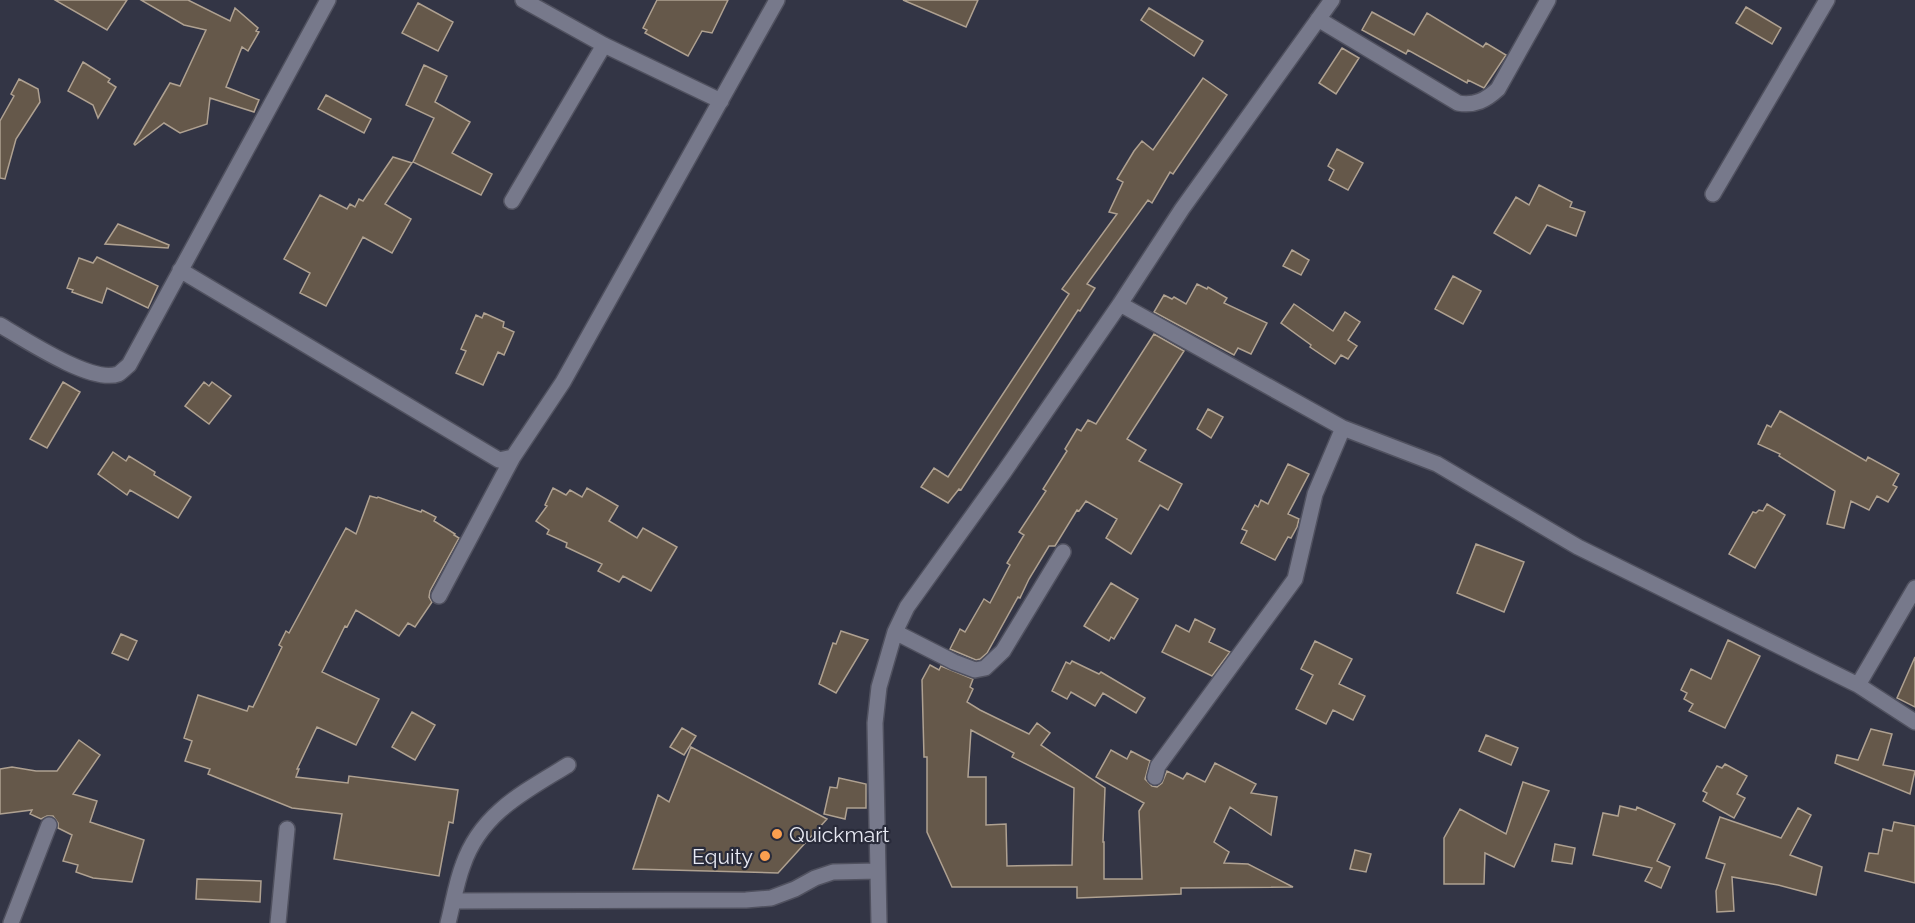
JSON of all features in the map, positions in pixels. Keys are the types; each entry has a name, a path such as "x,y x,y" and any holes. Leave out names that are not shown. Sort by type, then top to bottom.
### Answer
{"street":[{"path":"0,325 73,366 103,375 118,374 129,365 328,0"},
{"path":"523,0 604,45 721,101"},
{"path":"439,596 513,457 562,382 777,0"},
{"path":"879,923 875,723 879,687 894,632 907,607 1120,304 1182,209 1332,0"},
{"path":"1318,20 1458,103 1465,104 1486,99 1498,89 1548,0"},
{"path":"1713,194 1827,0"},
{"path":"512,201 604,45"},
{"path":"180,270 499,460 513,457"},
{"path":"1120,304 1343,428 1437,464 1578,547 1858,685 1915,722"},
{"path":"1155,777 1158,766 1295,579 1315,494 1343,428"},
{"path":"894,632 954,662 975,670 985,668 1003,651 1063,552"},
{"path":"1858,685 1915,588"},
{"path":"448,923 463,864 474,841 495,814 514,798 568,765"},
{"path":"11,923 49,825"},
{"path":"278,923 287,829"},
{"path":"453,901 746,900 771,898 833,872 879,871"}],"building":[{"path":"55,0 127,0 107,30"},
{"path":"141,0 188,0 230,21 235,8 258,28 256,31 259,32 248,51 242,47 226,87 259,100 254,112 210,98 207,124 180,133 164,123 135,145 170,83 180,86 206,30 184,25"},
{"path":"657,0 728,0 712,33 702,31 688,56 645,33 647,30 643,28"},
{"path":"903,0 978,0 966,27"},
{"path":"418,3 453,22 438,51 402,33"},
{"path":"1746,7 1781,28 1772,44 1736,23"},
{"path":"1149,8 1203,41 1194,56 1141,20"},
{"path":"1372,12 1414,35 1427,13 1483,47 1486,43 1506,55 1484,88 1468,80 1467,83 1408,50 1406,54 1362,30"},
{"path":"1342,48 1359,58 1336,94 1319,83"},
{"path":"83,62 110,79 108,82 116,87 98,118 93,105 68,91"},
{"path":"424,65 447,76 435,102 470,122 452,153 492,174 481,195 413,162 434,118 406,105"},
{"path":"1203,78 1227,95 1173,174 1170,172 1152,203 1148,200 1087,284 1095,288 1080,311 1078,310 961,490 959,489 948,503 921,487 934,468 948,477 1069,294 1062,289 1117,214 1109,212 1123,182 1117,179 1134,151 1142,141 1153,150"},
{"path":"19,79 38,89 40,102 16,139 5,179 0,178 0,121 14,96 11,94"},
{"path":"326,95 371,119 364,133 318,109"},
{"path":"1337,149 1363,163 1348,190 1329,180 1334,170 1328,166"},
{"path":"393,157 412,163 385,204 411,219 392,253 363,237 326,306 300,293 310,273 284,259 320,195 347,209 350,204 355,207 359,199 363,201"},
{"path":"1539,185 1572,202 1570,207 1585,212 1576,236 1547,225 1530,254 1494,233 1516,197 1529,205"},
{"path":"118,224 169,245 168,248 105,244"},
{"path":"1292,250 1309,260 1301,275 1283,266"},
{"path":"97,257 158,286 148,308 107,288 102,303 67,288 79,258 93,263"},
{"path":"1453,276 1481,291 1463,324 1435,309"},
{"path":"1197,284 1207,289 1208,287 1227,298 1224,303 1267,323 1251,354 1238,348 1234,355 1154,312 1164,295 1172,299 1174,297 1186,304"},
{"path":"1294,304 1333,331 1345,312 1360,322 1348,340 1357,346 1348,359 1341,355 1335,364 1281,323"},
{"path":"484,313 504,322 503,327 514,332 504,355 498,352 483,385 456,373 466,351 461,349 476,315 482,318"},
{"path":"1154,334 1184,351 1127,439 1146,450 1139,461 1182,484 1168,510 1160,505 1131,554 1106,538 1117,519 1086,501 1079,511 1077,510 1055,546 1049,546 987,653 976,660 950,649 960,629 965,632 984,599 990,603 1010,565 1007,563 1024,535 1019,532 1046,491 1043,489 1067,451 1065,449 1077,429 1081,431 1088,420 1096,424"},
{"path":"63,382 80,392 47,448 30,439"},
{"path":"204,382 209,386 212,382 231,396 209,424 185,406"},
{"path":"1208,409 1223,417 1211,438 1197,429"},
{"path":"1780,411 1866,461 1868,457 1899,474 1893,485 1897,487 1888,502 1877,496 1869,510 1851,501 1844,528 1827,524 1835,491 1779,456 1780,454 1758,444 1767,425 1771,427"},
{"path":"113,452 126,461 129,456 155,472 154,475 191,497 178,518 130,490 127,495 98,474"},
{"path":"1288,464 1309,474 1288,514 1299,519 1297,527 1291,538 1288,537 1275,560 1241,543 1247,531 1242,529 1255,505 1258,507 1261,500 1268,504"},
{"path":"553,488 566,495 570,490 582,497 587,488 618,506 609,521 637,538 643,528 677,547 651,591 623,576 619,582 598,571 602,564 566,547 567,543 547,534 549,530 536,521 547,506 545,505"},
{"path":"370,496 421,512 422,510 436,517 434,521 459,538 430,591 429,597 432,602 415,627 408,623 399,636 356,610 347,627 345,626 322,672 379,699 356,745 317,727 297,769 299,769 296,777 348,783 349,776 458,790 453,823 449,822 439,876 334,859 342,814 292,808 208,774 210,769 185,761 192,741 184,738 198,695 247,711 249,706 253,707 282,647 279,645 286,631 289,633 346,528 356,534"},
{"path":"1767,504 1785,515 1755,568 1729,554 1753,512 1763,511"},
{"path":"1476,544 1524,562 1504,612 1457,593"},
{"path":"1111,583 1138,599 1114,639 1111,637 1109,641 1084,626"},
{"path":"1195,619 1215,629 1209,642 1230,652 1212,676 1162,652 1176,625 1189,632"},
{"path":"841,631 868,640 836,693 819,684 833,643 836,644"},
{"path":"121,634 137,641 128,660 112,653"},
{"path":"1728,640 1760,656 1725,728 1689,711 1693,704 1684,699 1687,693 1681,690 1691,669 1711,679"},
{"path":"1315,641 1352,659 1339,684 1365,696 1353,720 1333,710 1326,724 1296,709 1313,675 1301,669"},
{"path":"1915,657 1915,707 1897,698"},
{"path":"1072,661 1099,674 1101,672 1145,698 1136,713 1103,693 1095,706 1071,692 1067,699 1052,691 1066,662 1070,664"},
{"path":"930,665 939,670 941,666 973,679 970,687 973,689 967,702 1029,734 1037,723 1050,733 1041,745 1105,788 1104,879 1142,879 1139,811 1144,803 1096,777 1111,750 1127,759 1131,751 1150,761 1145,779 1152,786 1157,787 1162,783 1167,771 1183,779 1187,773 1205,782 1215,763 1256,784 1251,793 1277,797 1271,835 1230,807 1214,842 1229,852 1224,863 1248,864 1293,887 1181,888 1181,894 1077,898 1077,887 952,887 927,832 927,757 924,757 922,680","holes":["971,730 1014,753 1012,757 1074,788 1072,865 1007,866 1006,824 986,825 986,777 968,777"]},
{"path":"412,712 435,725 415,760 392,747"},
{"path":"682,728 696,736 684,755 670,747"},
{"path":"1871,729 1892,734 1883,765 1915,771 1910,794 1835,763 1837,755 1858,760"},
{"path":"1486,735 1518,748 1511,765 1479,751"},
{"path":"79,740 100,755 73,794 97,801 90,822 144,840 132,882 93,878 76,872 78,865 63,861 72,835 58,828 58,823 53,816 41,819 30,814 32,810 0,814 0,769 12,767 36,771 57,771"},
{"path":"691,747 827,819 778,873 633,869 658,795 669,802"},
{"path":"1725,764 1747,776 1737,794 1745,798 1734,818 1703,801 1707,793 1703,791 1717,766 1722,768"},
{"path":"839,778 866,784 866,808 847,808 845,819 824,814 830,787 837,788"},
{"path":"1523,782 1549,791 1514,867 1485,853 1484,884 1444,884 1444,838 1460,809 1506,834"},
{"path":"1620,806 1636,810 1637,807 1675,824 1657,861 1670,867 1661,888 1645,881 1652,868 1593,855 1603,813 1618,816"},
{"path":"1798,808 1811,815 1790,855 1822,867 1816,895 1778,885 1732,877 1734,911 1717,912 1716,891 1725,864 1706,858 1720,817 1781,838"},
{"path":"1894,822 1915,826 1915,883 1865,871 1869,853 1878,854 1883,829 1892,831"},
{"path":"1555,844 1575,848 1572,864 1552,861"},
{"path":"1355,850 1371,854 1366,872 1350,869"},
{"path":"197,879 261,881 260,902 196,899"}],"place":[{"name":"Quickmart","path":"777,834"},
{"name":"Equity","path":"765,856"}]}
